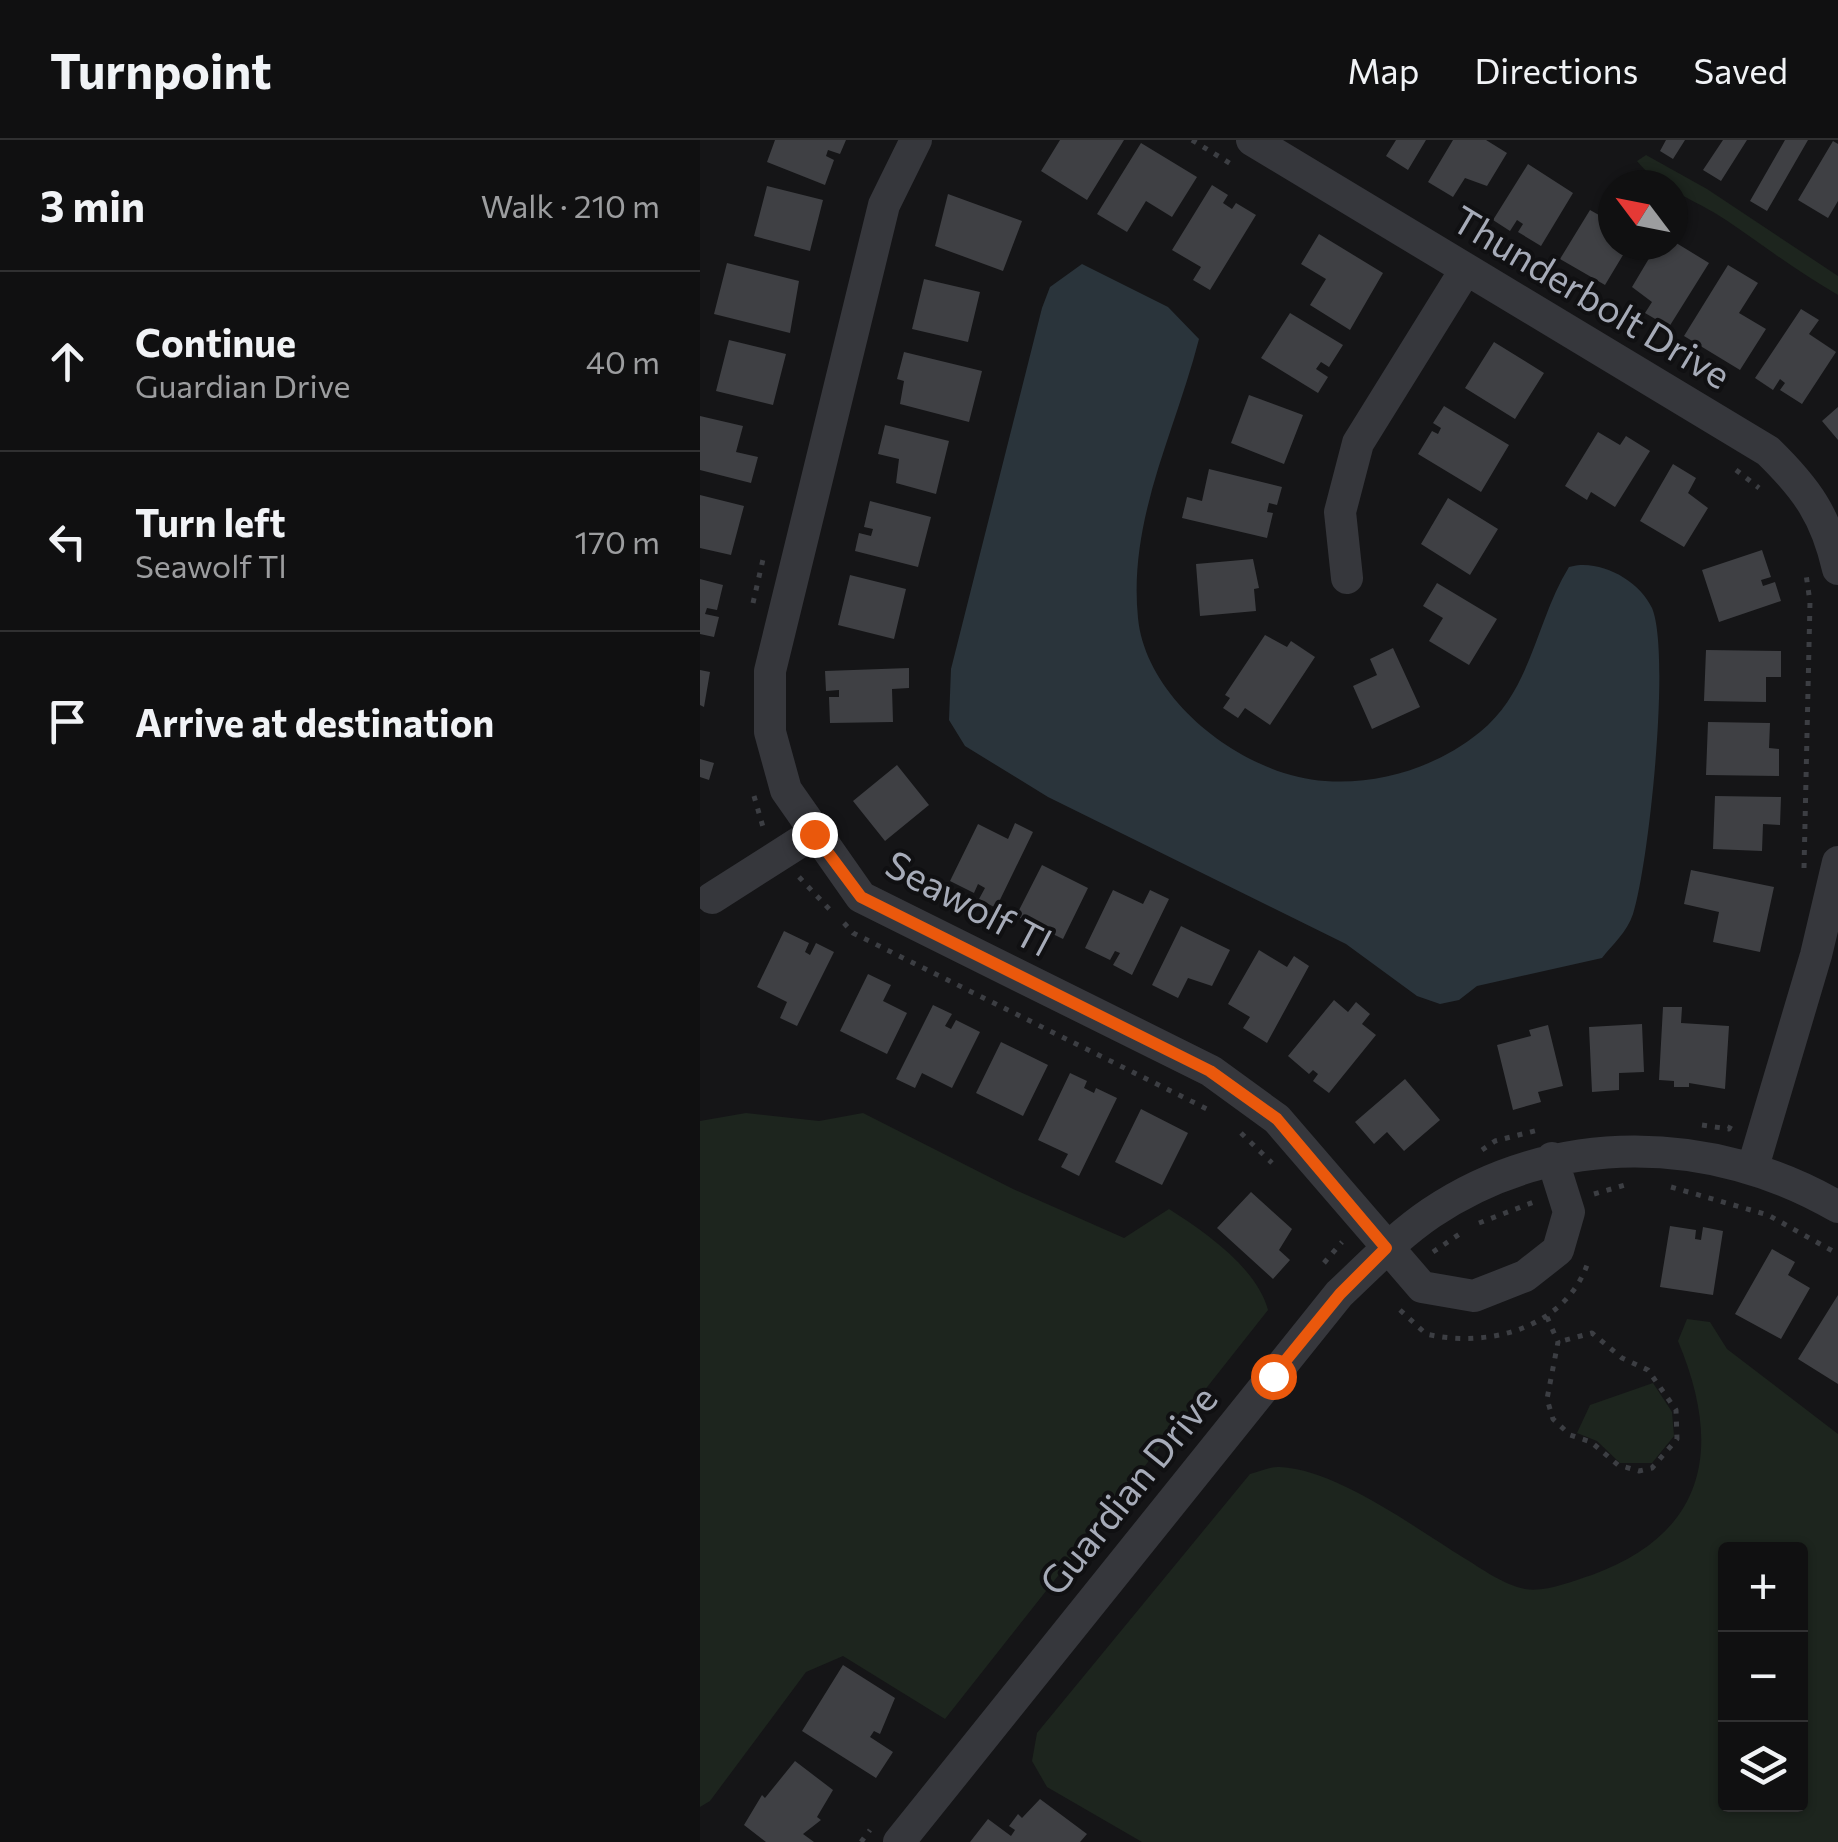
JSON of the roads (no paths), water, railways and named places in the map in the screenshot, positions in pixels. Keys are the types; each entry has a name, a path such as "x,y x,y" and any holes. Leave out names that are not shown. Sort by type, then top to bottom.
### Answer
{"street":[{"name":"Seawolf Tl","path":"916,140 884,205 770,671 770,732 786,790 861,897 1210,1071 1277,1119 1422,1287 1474,1296 1526,1276 1558,1250 1569,1212 1552,1158"},
{"name":"Thunderbolt Drive","path":"1247,155 1466,270 1768,452 1802,484 1829,530 1838,569"},
{"path":"1347,578 1340,512 1358,444 1466,270"},
{"path":"712,898 814,834"},
{"path":"1754,1167 1816,955 1838,862"},
{"name":"Guardian Drive","path":"899,1842 1340,1294 1386,1248 1433,1212 1482,1186 1552,1158 1610,1151 1680,1153 1754,1167 1792,1180 1838,1207"}]}
